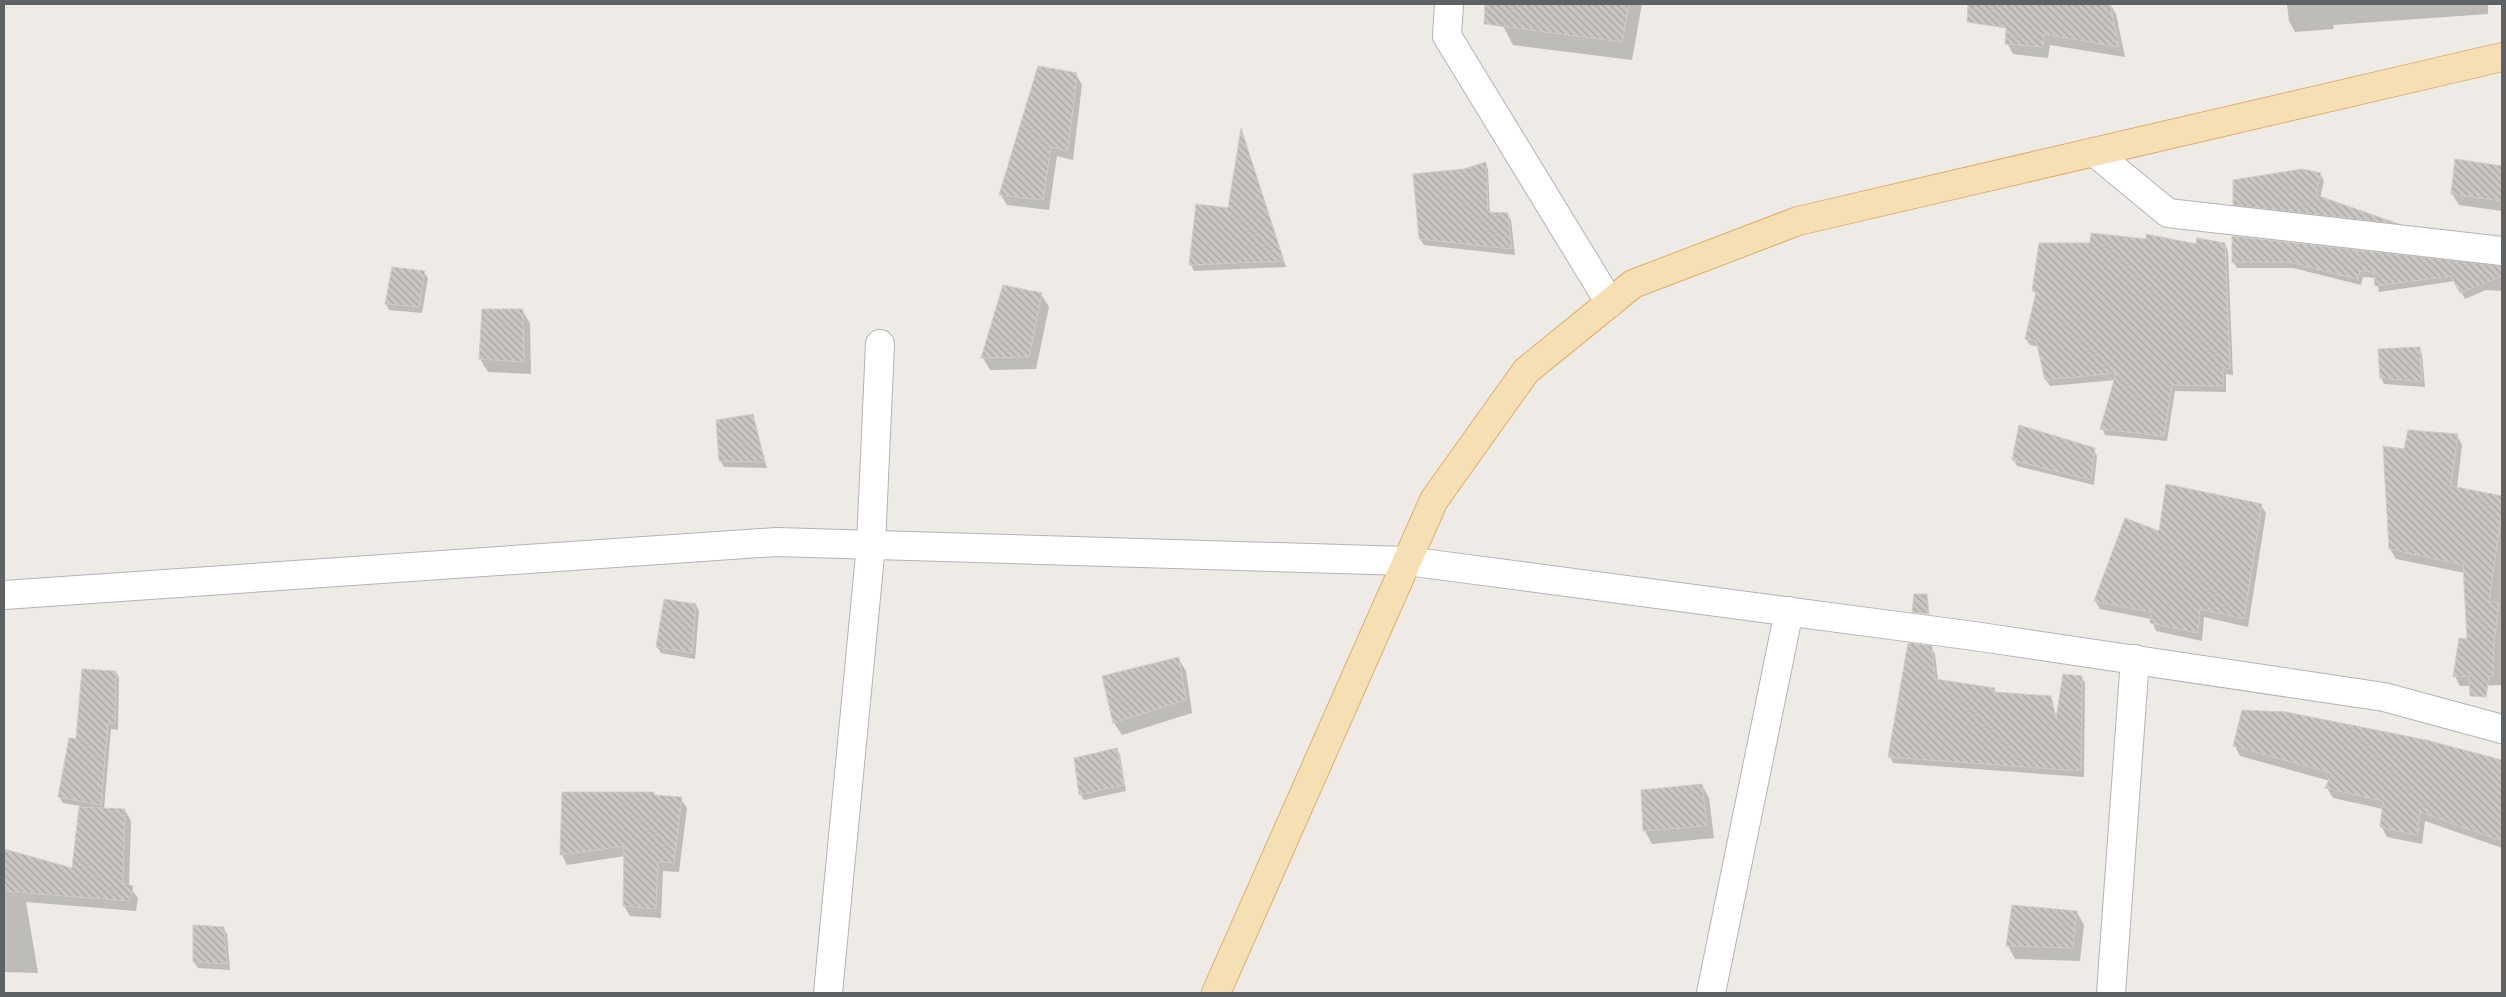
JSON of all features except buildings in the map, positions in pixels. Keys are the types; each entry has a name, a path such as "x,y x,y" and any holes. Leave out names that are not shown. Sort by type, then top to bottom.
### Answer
{"main road":[{"path":"1216,993 1434,500 1526,371 1633,284 1798,221 2502,57"}],"street":[{"path":"1449,4 1447,36 1610,303"},
{"path":"2094,152 2168,213 2502,251"},
{"path":"828,993 871,545 880,344"},
{"path":"4,595 776,542 1408,560 1789,610 2135,659 2384,697 2502,729"},
{"path":"1711,993 1789,610"},
{"path":"2112,993 2135,659"}]}
